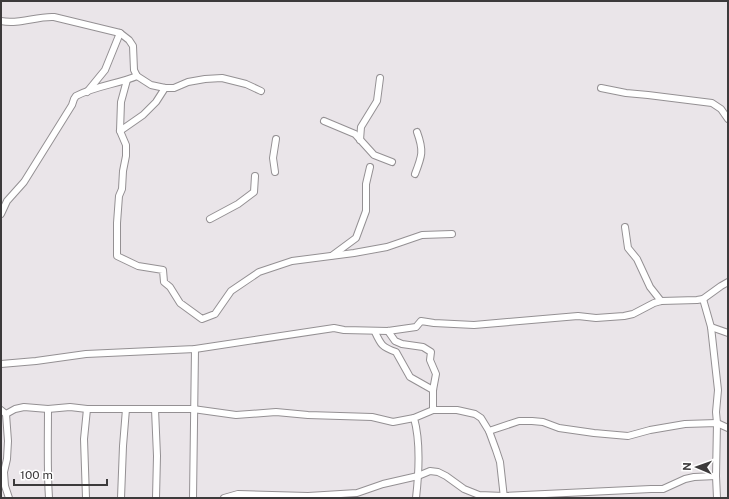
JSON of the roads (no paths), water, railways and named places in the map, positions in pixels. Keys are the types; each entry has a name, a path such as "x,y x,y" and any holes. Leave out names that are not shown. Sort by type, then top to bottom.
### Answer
{"street":[{"path":"1,21 26,22 48,16 54,16 120,33 129,40 133,46 133,63 137,76 151,85 174,88 188,82 222,78 246,84 261,91"},
{"path":"85,93 105,70 120,33"},
{"path":"1,214 7,201 24,182 72,106 74,99 79,95 110,83 127,80 137,76"},
{"path":"360,140 361,127 377,101 380,78"},
{"path":"127,80 121,102 120,131 126,145 126,156 122,189 119,196 117,256 138,266 163,270 164,282 170,287 180,304 202,319 216,314 231,291 259,272 292,261 387,248 422,235 452,234"},
{"path":"120,131 143,115 156,102 165,88"},
{"path":"601,88 626,93 648,94 712,103 721,109 728,119"},
{"path":"324,121 355,134 374,155 392,162"},
{"path":"415,174 421,159 422,145 417,132"},
{"path":"275,172 273,158 276,138"},
{"path":"332,255 356,238 366,211 366,184 370,167"},
{"path":"210,219 238,204 254,192 255,176"},
{"path":"625,227 628,248 637,260 650,287 661,302"},
{"path":"1,364 86,354 195,350 334,328 375,332 388,331 416,327 421,321 434,324 474,325 578,316 596,318 624,316 633,314 654,303 703,299 728,282"},
{"path":"703,299 711,327 718,390 716,412 717,498"},
{"path":"711,327 728,333"},
{"path":"388,331 395,341 402,344 423,347 430,352 430,360 436,374 433,390 433,410"},
{"path":"375,332 384,348 396,352 410,376 433,390"},
{"path":"193,498 195,350"},
{"path":"9,498 5,486 4,472 7,459 8,441 3,412 24,407 48,409 70,407 87,409 193,410 236,415 276,412 372,418 393,422 414,418 433,410 457,410 475,414 480,418 489,431 500,462 504,497"},
{"path":"48,409 49,458 47,478 50,498"},
{"path":"86,498 84,439 87,409"},
{"path":"121,498 126,409"},
{"path":"155,409 157,456 156,498"},
{"path":"414,418 417,430 418,476 416,498"},
{"path":"489,431 519,421 543,422 558,428 628,436 650,430 685,424 717,423 728,429 717,436"},
{"path":"224,498 238,494 308,496 356,493 383,484 418,476 430,471 438,472 464,489 479,495 504,497 584,495 651,488 664,489 689,478 716,476"}]}
